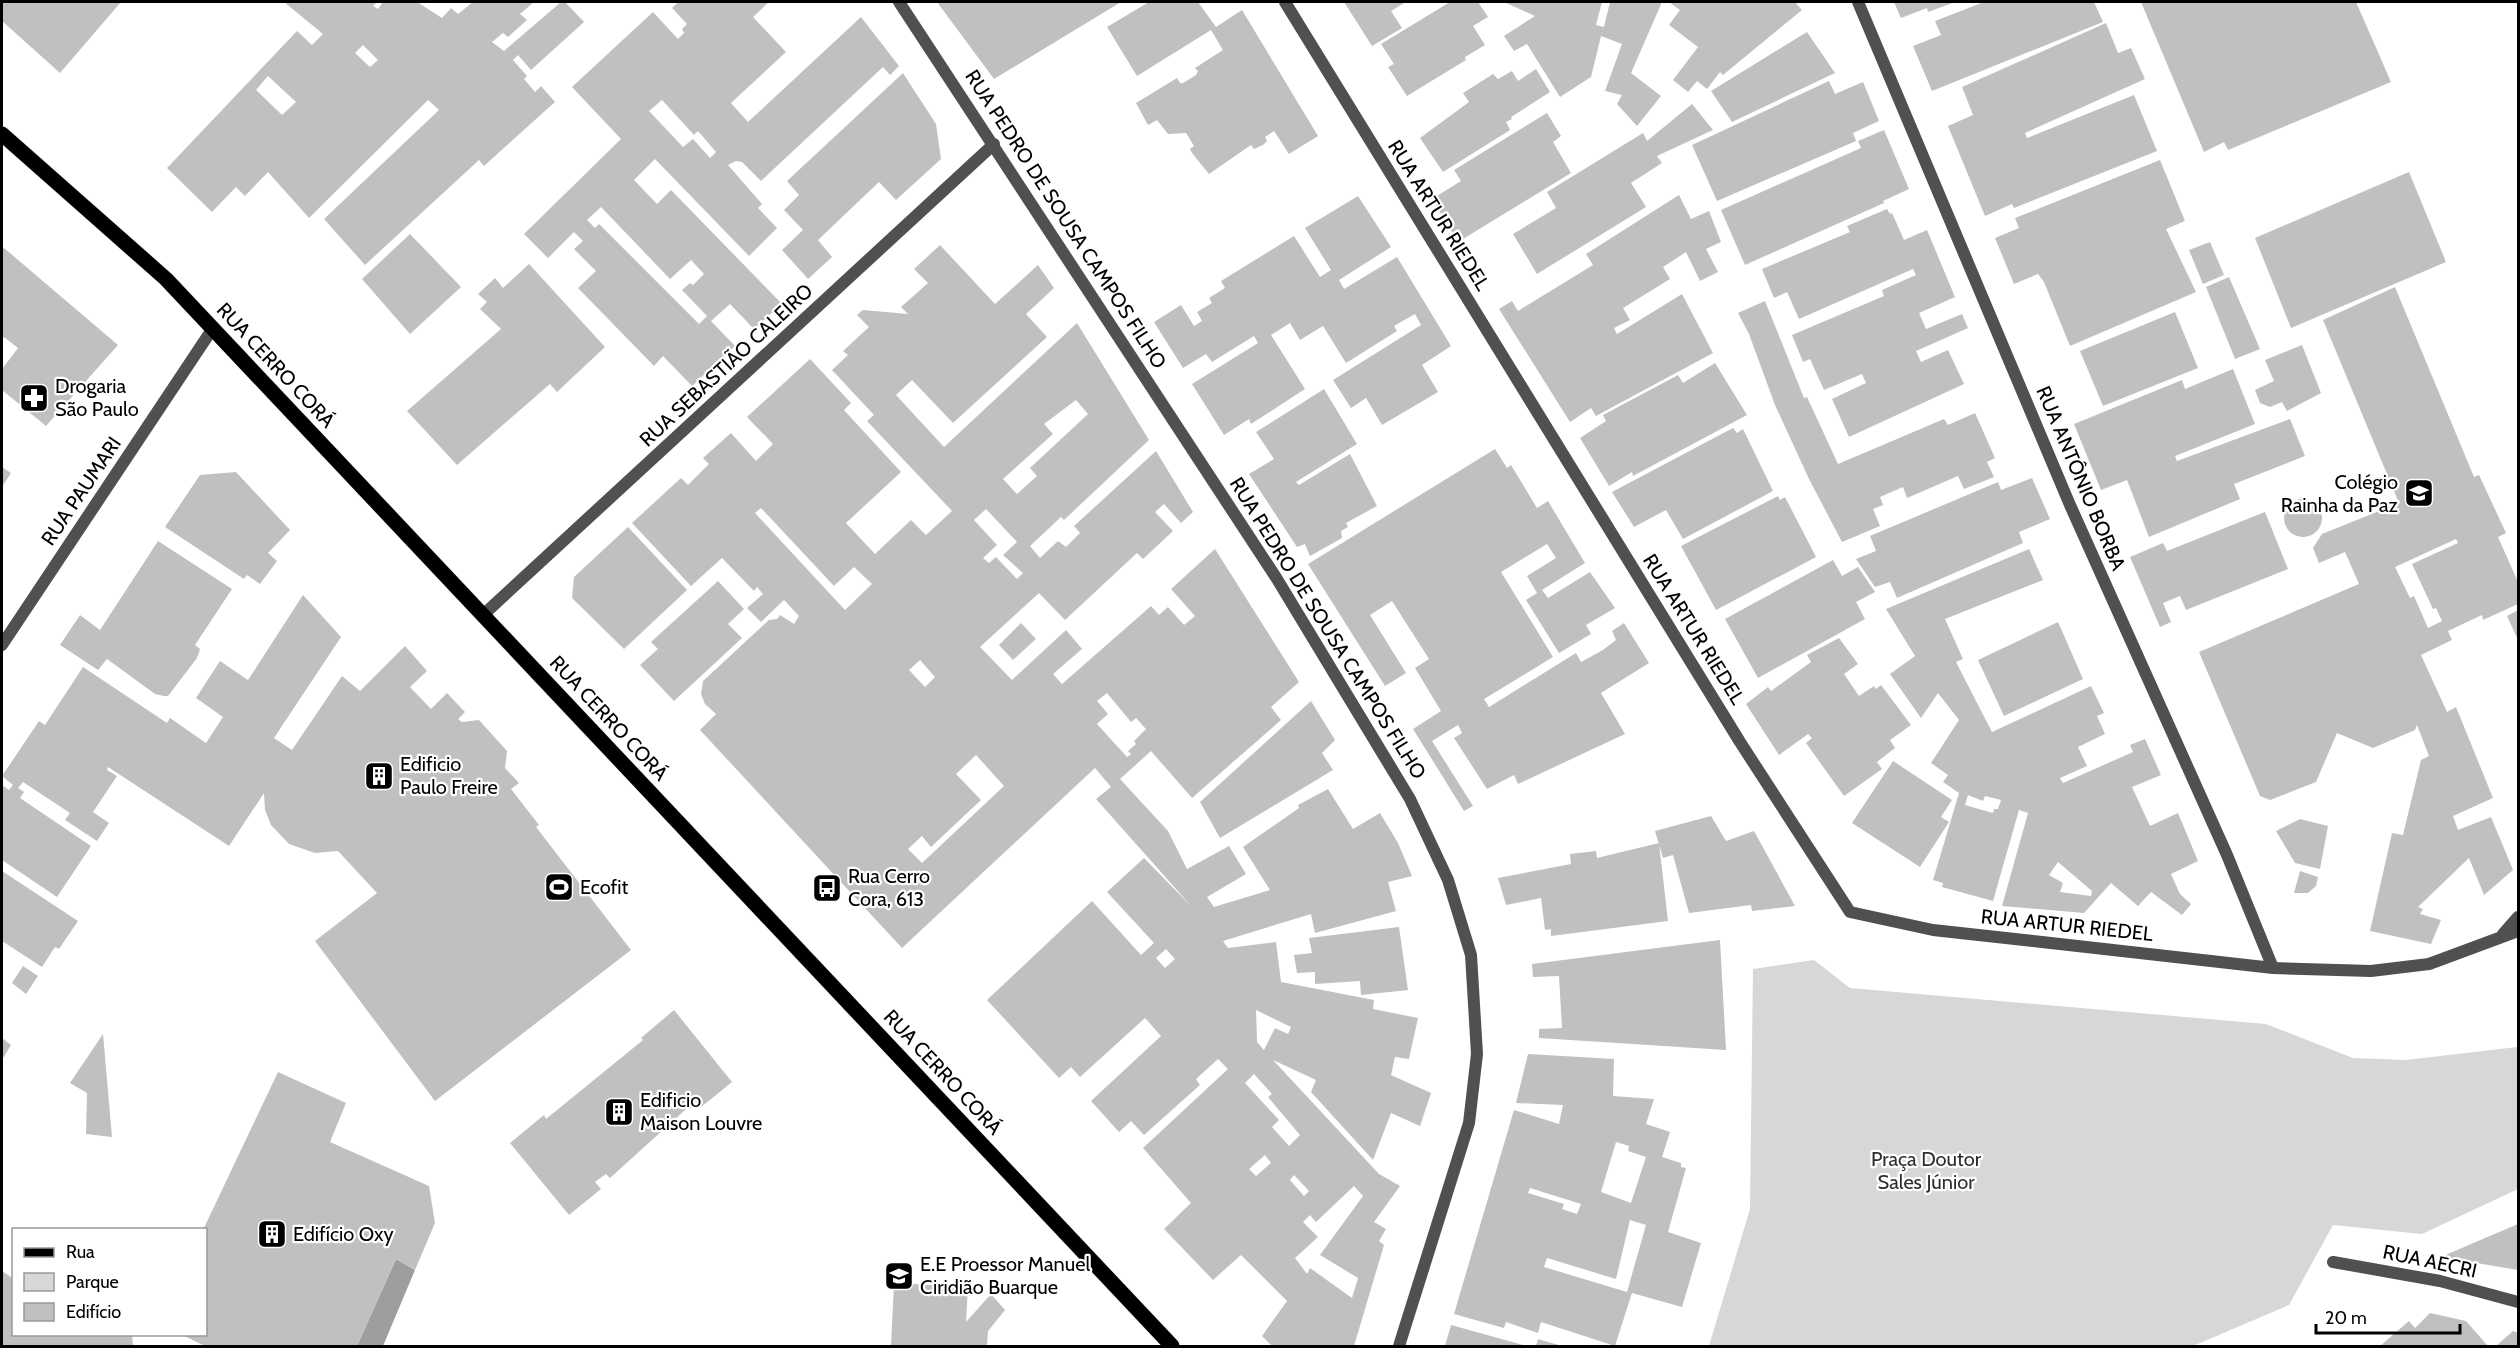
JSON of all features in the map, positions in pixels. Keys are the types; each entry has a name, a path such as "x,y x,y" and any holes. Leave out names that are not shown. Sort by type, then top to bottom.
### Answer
{"main road":[{"name":"RUA CERRO CORÁ","path":"2,134 166,279 1172,1347"}],"street":[{"name":"RUA PEDRO DE SOUSA CAMPOS FILHO","path":"899,2 1277,579 1410,799 1448,880 1471,954 1475,1066 1468,1123 1399,1347"},
{"name":"RUA ARTUR RIEDEL","path":"1285,2 1740,742 1850,912 1933,930 2273,968 2371,971 2428,964 2518,931"},
{"name":"RUA ANTÔNIO BORBA","path":"1858,2 2070,505 2227,855 2273,968"},
{"name":"RUA SEBASTIÃO CALEIRO","path":"483,615 994,144"},
{"name":"RUA PAUMARI","path":"2,645 213,328"},
{"path":"2502,935 2518,917"},
{"name":"RUA AECRI","path":"2333,1262 2440,1281 2518,1302"}],"green space":[{"name":"Praça Doutor Sales Júnior","path":"1814,960 1850,988 2266,1024 2353,1058 2406,1060 2517,1047 2518,1189 2422,1234 2333,1225 2289,1305 2193,1346 1709,1346 1750,1209 1753,969"}],"shaded area":[{"path":"396,1259 415,1270 383,1346 357,1346"}],"building":[{"path":"2,2 121,2 60,73 2,21"},
{"path":"284,2 377,2 373,6 378,9 383,2 417,2 442,18 451,8 458,14 473,2 534,2 520,14 527,20 508,37 503,33 492,42 504,51 561,2 565,2 584,22 531,70 518,55 513,60 527,76 524,79 535,92 541,86 555,102 484,166 479,160 365,265 324,219 439,110 428,100 309,218 268,172 245,196 236,187 212,212 167,168 297,31 312,45 323,34","holes":["363,45 378,60 370,67 355,53","268,76 296,102 282,115 256,90"]},
{"path":"678,2 769,2 753,17 786,52 731,103 748,122 861,17 899,66 890,75 883,67 761,181 742,162 736,161 728,165 762,204 758,208 777,228 749,256 655,159 634,180 657,204 671,190 782,304 754,329 730,304 711,321 735,346 692,386 663,356 654,366 578,288 596,271 574,249 583,241 574,232 548,258 524,234 621,139 572,87 653,12 678,39 684,33 682,29 687,24 672,8","holes":["662,100 694,135 698,131 716,152 710,158 693,139 683,147 649,111","601,207 670,279 691,260 704,274 693,285 690,283 682,290 707,316 699,324 599,224 595,228 587,220"]},
{"path":"937,2 1121,2 994,79"},
{"path":"1149,2 1198,2 1216,27 1242,10 1318,136 1289,154 1274,131 1265,137 1267,141 1263,145 1254,149 1251,145 1209,174 1192,153 1190,149 1194,146 1186,133 1168,134 1157,120 1148,125 1136,103 1177,78 1180,83 1183,83 1196,75 1198,71 1195,68 1223,50 1211,30 1137,76 1107,27"},
{"path":"1344,2 1406,2 1391,11 1402,28 1372,46"},
{"path":"1450,2 1478,2 1488,17 1473,26 1485,45 1465,57 1466,60 1407,96 1388,67 1394,64 1381,44"},
{"path":"1504,2 1602,2 1596,25 1604,27 1610,2 1662,2 1631,73 1661,96 1637,126 1617,104 1622,95 1605,91 1622,44 1601,36 1591,77 1560,97 1527,44 1514,51 1504,36 1535,16"},
{"path":"1669,2 1795,2 1802,10 1723,75 1720,72 1707,89 1697,81 1688,92 1673,80 1698,47 1669,25 1680,10"},
{"path":"1894,2 1955,2 1928,12 1927,8 1901,18"},
{"path":"1984,2 2094,2 2103,22 1932,91 1913,46 1941,35 1935,21"},
{"path":"2141,2 2356,2 2391,82 2228,150 2224,142 2204,152"},
{"path":"2106,23 2118,53 2131,48 2145,79 2025,133 2027,138 2134,95 2157,151 2014,208 2012,204 1985,216 1948,126 1973,115 1962,87"},
{"path":"1807,32 1835,73 1732,122 1711,91"},
{"path":"1536,69 1550,92 1511,117 1512,119 1506,122 1510,130 1443,172 1420,138 1469,102 1463,93 1493,74 1498,79 1512,71 1518,81"},
{"path":"903,73 936,124 941,159 896,200 879,182 818,240 832,257 808,279 782,250 803,230 784,210 799,195 787,181"},
{"path":"1829,81 1835,94 1863,82 1879,121 1853,133 1856,141 1717,201 1692,145"},
{"path":"1692,104 1713,130 1657,156 1662,163 1631,183 1646,207 1537,274 1513,234 1556,208 1547,192 1643,133 1647,141"},
{"path":"1547,113 1561,136 1553,142 1571,173 1458,242 1432,199 1461,181 1454,170"},
{"path":"1884,130 1909,189 1883,201 1884,203 1745,265 1721,210 1861,148 1858,141"},
{"path":"2160,160 2185,221 2166,229 2196,292 2070,346 2044,282 2038,274 2014,284 1995,238 2019,228 2015,218"},
{"path":"2409,172 2446,262 2291,328 2255,238"},
{"path":"1679,195 1691,219 1709,211 1721,242 1706,249 1718,272 1700,281 1686,252 1663,267 1670,279 1623,308 1630,320 1614,328 1617,334 1682,294 1713,353 1596,416 1591,408 1570,422 1499,309 1512,301 1518,311 1593,265 1586,254"},
{"path":"1358,196 1391,247 1339,280 1344,289 1397,257 1451,346 1422,365 1438,392 1382,425 1366,398 1351,408 1333,380 1421,325 1415,314 1394,326 1397,331 1346,363 1323,326 1300,340 1290,323 1271,335 1305,389 1251,424 1249,419 1224,435 1192,384 1258,343 1254,336 1212,362 1206,354 1183,368 1154,322 1181,305 1194,326 1202,321 1197,312 1212,303 1209,298 1225,288 1221,281 1294,236 1320,277 1331,270 1305,228"},
{"path":"1887,209 1890,214 1892,213 1904,240 1927,230 1955,297 1919,313 1926,329 1962,314 1968,328 1916,351 1921,362 1948,350 1964,384 1849,437 1832,399 1866,383 1862,374 1824,390 1810,359 1803,362 1792,335 1884,296 1882,290 1916,275 1913,269 1799,319 1787,292 1774,298 1762,269 1850,232 1847,226"},
{"path":"410,234 461,287 410,334 362,279"},
{"path":"2210,242 2224,275 2203,284 2189,250"},
{"path":"940,245 995,304 1038,265 1054,288 1026,314 1047,337 953,423 912,380 896,395 944,447 1077,323 1149,440 1064,520 1061,517 1030,546 1040,558 1058,541 1066,547 1080,533 1074,526 1156,451 1193,512 1181,523 1164,504 1155,512 1173,531 1143,559 1137,553 1065,620 1039,593 980,647 1012,680 1066,630 1082,649 1053,674 1062,684 1151,606 1159,615 1168,607 1184,625 1195,616 1171,589 1215,549 1299,682 1271,707 1281,720 1192,798 1151,751 1120,779 1168,831 1187,869 1229,846 1246,874 1207,897 1214,907 1270,890 1243,847 1299,808 1298,805 1328,789 1353,829 1380,813 1398,843 1412,876 1388,882 1396,911 1315,933 1311,914 1223,941 1228,948 1276,942 1281,982 1374,1000 1373,1009 1418,1018 1409,1059 1395,1057 1391,1075 1431,1093 1420,1126 1391,1113 1373,1160 1311,1092 1316,1080 1273,1060 1379,1174 1400,1186 1374,1222 1386,1229 1379,1241 1384,1245 1354,1346 1272,1346 1262,1336 1287,1301 1241,1255 1213,1280 1164,1229 1191,1203 1143,1148 1228,1069 1218,1059 1196,1079 1200,1085 1144,1135 1131,1121 1119,1132 1091,1101 1161,1036 1145,1018 1080,1077 1071,1067 1059,1078 987,1000 1092,901 1141,955 1154,943 1107,892 1144,858 1192,907 1096,799 1111,787 1095,768 902,948 700,730 716,714 705,704 701,694 703,681 769,620 777,619 780,615 794,624 799,616 784,600 761,622 747,608 763,594 757,587 754,591 722,558 691,586 632,523 681,478 688,485 709,464 703,458 731,433 756,461 773,444 747,417 810,359 851,403 844,410 901,472 846,523 875,554 911,520 926,535 952,511 867,421 874,415 832,370 848,355 843,351 869,327 857,315 863,310 908,314 901,307 928,283 914,269","holes":["1076,400 1088,414 1030,468 1037,476 1017,494 1003,479 1053,434 1044,424","761,508 834,586 854,567 872,584 845,610 755,513","986,509 1017,542 1003,555 1023,573 1017,579 996,557 989,563 983,558 997,545 974,520","920,660 935,677 925,687 909,670","1107,693 1131,722 1136,718 1146,729 1134,741 1136,744 1128,751 1131,754 1127,757 1097,724 1108,714 1097,701","976,755 1004,786 922,863 908,849 922,836 931,847 981,800 956,774","1166,949 1175,959 1165,968 1156,958","1256,1010 1291,1027 1288,1034 1275,1028 1264,1050 1257,1042","1254,1074 1272,1094 1268,1097 1300,1135 1289,1146 1272,1127 1279,1120 1245,1083","1265,1155 1271,1163 1256,1176 1249,1169","1294,1175 1309,1191 1304,1196 1290,1180","1354,1186 1363,1196 1320,1255 1358,1278 1352,1298 1310,1268 1307,1274 1295,1258 1318,1237 1303,1222 1310,1215 1316,1222"]},
{"path":"4,248 118,345 46,426 2,390 2,369 18,348 4,337 2,340 2,249"},
{"path":"529,264 605,347 557,392 550,384 457,465 407,411 501,329 480,309 487,302 478,294 495,278 503,288"},
{"path":"2229,277 2260,349 2235,359 2206,287"},
{"path":"2395,287 2474,477 2479,475 2506,533 2498,537 2518,582 2518,604 2483,620 2482,615 2448,631 2452,640 2421,655 2447,712 2456,707 2493,798 2453,816 2458,830 2491,817 2513,870 2484,895 2469,858 2418,907 2423,909 2420,914 2441,920 2431,944 2370,931 2392,833 2403,835 2421,760 2429,756 2417,725 2415,730 2373,748 2337,733 2316,782 2270,800 2260,796 2199,652 2359,584 2345,552 2319,563 2313,548 2322,534 2399,503 2323,320","holes":["2456,539 2458,543 2412,564 2433,609 2436,608 2442,621 2428,628 2414,596 2410,598 2395,567"]},
{"path":"1765,301 1804,398 1807,397 1838,464 1944,419 1948,425 1975,413 1995,458 1987,462 1994,477 1964,489 1958,476 1907,498 1903,487 1880,497 1883,505 1873,509 1880,526 1842,542 1809,479 1775,405 1749,334 1738,313"},
{"path":"2175,312 2198,368 2103,406 2080,351"},
{"path":"2302,345 2321,393 2287,411 2282,402 2270,407 2260,403 2255,390 2274,381 2265,360"},
{"path":"1715,363 1747,415 1633,476 1632,472 1609,486 1580,438 1606,421 1603,415 1678,375 1683,383"},
{"path":"2233,369 2255,424 2175,456 2177,461 2290,419 2305,456 2234,484 2240,499 2149,537 2127,480 2101,490 2074,424 2182,380 2185,389"},
{"path":"1324,389 1357,444 1296,482 1299,485 1350,454 1377,506 1346,523 1348,527 1341,531 1342,538 1310,556 1305,544 1297,547 1249,474 1274,459 1256,432"},
{"path":"1733,428 1737,433 1743,429 1773,491 1683,539 1666,510 1634,527 1612,492"},
{"path":"1495,449 1507,468 1511,465 1537,508 1548,501 1585,563 1542,590 1548,598 1590,572 1615,608 1586,625 1591,634 1559,653 1526,600 1537,593 1527,576 1556,558 1547,544 1501,572 1553,657 1484,699 1489,707 1576,653 1581,662 1603,650 1616,640 1612,631 1624,623 1649,663 1601,693 1625,734 1518,784 1514,775 1487,789 1454,738 1462,733 1458,725 1432,741 1473,806 1464,811 1413,729 1441,711 1415,668 1429,659 1392,601 1370,615 1406,673 1385,686 1308,564"},
{"path":"2,467 11,473 2,487"},
{"path":"236,472 290,530 268,553 277,561 260,584 247,575 244,579 165,527 200,475"},
{"path":"2032,478 2050,519 2019,532 2023,543 1897,598 1890,582 1875,587 1856,559 1876,551 1870,536 1998,482 2001,490"},
{"path":"1778,496 1780,500 1785,497 1816,557 1716,610 1681,546"},
{"path":"2303,499 2316,505 2322,518 2316,531 2303,537 2290,531 2284,518 2290,505"},
{"path":"2265,512 2288,569 2186,610 2180,596 2163,603 2171,622 2160,627 2130,557 2163,543 2167,551"},
{"path":"628,527 687,590 624,649 572,598 574,577"},
{"path":"158,541 232,589 195,645 200,649 197,658 168,696 155,694 107,659 98,670 60,645 80,615 100,630"},
{"path":"2029,549 2043,580 1945,619 1963,659 1956,662 1992,732 2091,686 2104,713 2097,716 2105,734 2078,747 2087,766 2060,778 2063,783 2133,752 2130,745 2145,739 2161,775 2132,787 2150,826 2178,813 2198,861 2171,874 2180,894 2191,904 2182,915 2151,892 2138,906 2111,883 2084,913 2002,906 2028,813 2019,810 1993,901 1942,887 1943,883 1933,880 1959,793 1943,782 1948,775 1931,763 1959,720 1938,693 1921,718 1890,674 1915,656 1886,609","holes":["1968,795 1983,801 1985,796 2001,800 1998,809 1994,809 1993,813 1965,805","2058,862 2092,891 2091,896 2060,892 2063,883 2049,875"]},
{"path":"1833,560 1842,576 1858,567 1875,592 1856,602 1865,619 1758,678 1725,619"},
{"path":"718,581 744,609 728,624 742,638 674,701 640,665 658,649 651,642"},
{"path":"303,595 341,637 274,738 292,750 342,676 360,691 405,646 427,671 410,687 431,709 447,693 465,712 458,719 462,722 479,720 507,751 505,768 519,783 511,789 539,825 536,827 631,950 435,1101 315,941 377,893 338,851 315,853 289,844 271,825 265,810 264,793 229,846 108,767 107,770 117,776 93,812 109,823 97,841 65,820 70,813 23,782 18,788 24,792 20,798 91,846 57,897 2,860 2,785 9,790 13,785 2,776 39,721 45,725 83,667 167,723 170,718 206,743 223,717 196,698 220,661 248,680"},
{"path":"2518,610 2518,640 2507,616"},
{"path":"2058,622 2083,679 2004,716 1978,660"},
{"path":"1021,623 1036,639 1013,660 999,645"},
{"path":"1839,638 1858,664 1844,674 1859,696 1874,686 1876,689 1881,685 1911,725 1890,740 1895,748 1877,762 1882,769 1844,796 1806,743 1812,738 1808,734 1779,755 1746,704 1768,687 1771,691 1811,662 1807,655"},
{"path":"1311,701 1335,740 1322,753 1333,770 1220,838 1200,802"},
{"path":"1893,761 1952,800 1941,817 1949,822 1920,867 1852,823"},
{"path":"1711,816 1726,841 1754,831 1795,906 1752,911 1751,905 1689,913 1673,855 1663,858 1655,831"},
{"path":"2300,819 2328,826 2320,869 2295,863 2276,831"},
{"path":"1659,843 1668,921 1551,936 1551,929 1545,930 1541,898 1506,905 1498,878 1571,864 1570,854 1596,851 1597,858"},
{"path":"2,871 78,921 59,949 55,947 42,967 2,941"},
{"path":"2300,871 2318,877 2316,886 2308,893 2294,893"},
{"path":"1399,927 1408,990 1361,995 1360,981 1315,984 1315,972 1297,973 1294,955 1312,953 1309,938"},
{"path":"1720,940 1726,1050 1539,1038 1539,1029 1562,1028 1559,976 1533,977 1532,964"},
{"path":"23,966 38,976 26,994 12,983"},
{"name":"Edificio Maison Louvre","path":"674,1010 732,1082 700,1108 695,1101 610,1178 606,1174 595,1182 601,1189 569,1215 510,1143 544,1115 546,1119 643,1040 641,1038"},
{"path":"103,1034 112,1137 86,1134 87,1093 70,1083"},
{"path":"2,1038 11,1045 2,1060"},
{"path":"1528,1054 1614,1059 1613,1096 1654,1099 1646,1124 1670,1132 1662,1157 1681,1163 1681,1167 1686,1168 1668,1232 1701,1243 1682,1307 1632,1293 1615,1346 1541,1322 1538,1333 1506,1322 1504,1328 1454,1314 1514,1110 1559,1124 1563,1105 1516,1103","holes":["1616,1142 1629,1146 1628,1151 1646,1157 1631,1203 1601,1192","1530,1188 1581,1204 1577,1214 1562,1209 1564,1204 1528,1193","1630,1220 1646,1225 1627,1292 1544,1267 1547,1258 1616,1279"]},
{"path":"278,1072 346,1103 330,1142 429,1186 435,1223 415,1270 396,1259 357,1346 205,1346 184,1336 207,1336 207,1228 204,1228"},
{"path":"2518,1224 2518,1270 2441,1257 2478,1241"},
{"path":"2,1271 12,1278 12,1336 132,1336 133,1346 2,1346"},
{"path":"894,1283 968,1287 966,1322 991,1294 1005,1310 988,1331 987,1346 891,1346"},
{"path":"2430,1313 2466,1321 2488,1346 2380,1346 2409,1321 2415,1328"},
{"path":"1451,1325 1527,1346 1445,1346"},
{"path":"2513,1331 2518,1333 2518,1346 2496,1346"},
{"path":"1538,1339 1562,1346 1536,1346"}],"place":[{"name":"Drogaria São Paulo","path":"34,398"},
{"name":"Colégio Rainha da Paz","path":"2419,493"},
{"name":"Edificio Paulo Freire","path":"379,776"},
{"name":"Ecofit","path":"559,887"},
{"name":"Rua Cerro Cora, 613","path":"827,888"},
{"name":"Edificio Maison Louvre","path":"619,1112"},
{"name":"Edifício Oxy","path":"272,1234"},
{"name":"E.E Proessor Manuel Ciridião Buarque","path":"899,1276"}]}
